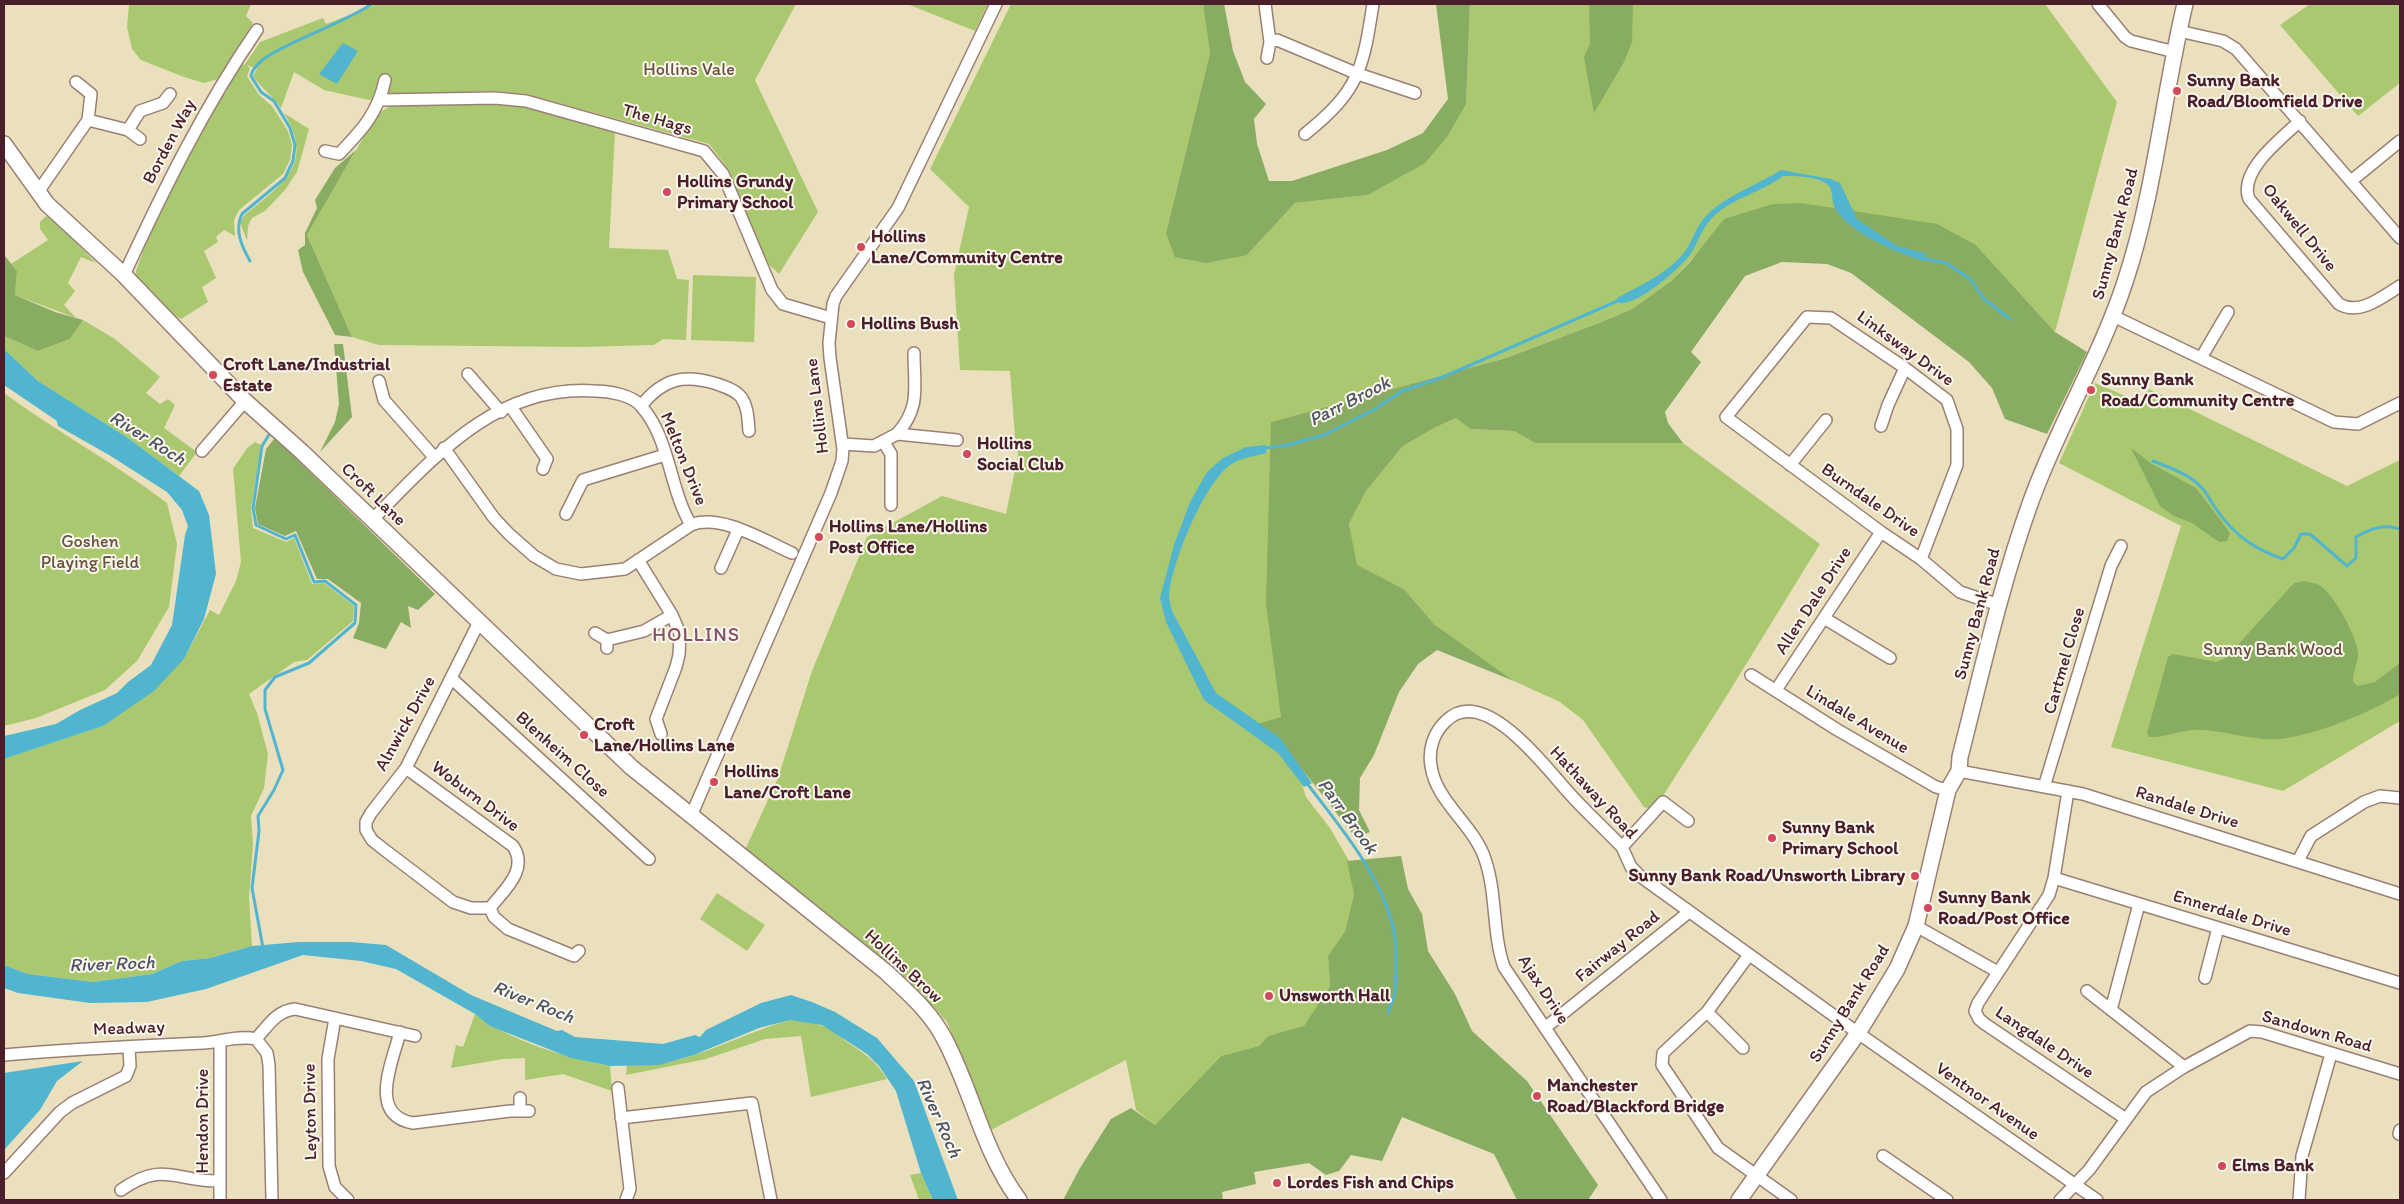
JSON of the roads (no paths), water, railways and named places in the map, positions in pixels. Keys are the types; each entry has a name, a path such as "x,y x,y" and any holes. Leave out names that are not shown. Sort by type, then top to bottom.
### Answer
{"street":[{"name":"Hollins Lane","path":"691,816 831,493 842,461 843,444 830,358 831,318 836,296 883,230 907,191 996,4"},
{"path":"1265,4 1270,42 1267,58"},
{"path":"1305,134 1328,115 1341,101 1358,74 1365,51 1373,4"},
{"path":"2098,4 2124,37 2131,41 2175,52"},
{"name":"Sunny Bank Road","path":"1739,1200 1858,1033 1897,969 1916,926 1948,790 1959,771 1960,757 1999,605 2020,535 2041,476 2113,316 2144,218 2178,31 2185,4"},
{"name":"Borden Way","path":"124,275 155,208 228,71 257,30"},
{"path":"2178,31 2216,38 2236,49 2400,238"},
{"path":"1270,42 1277,40 1358,74 1415,93"},
{"path":"325,151 339,154 362,130 381,100 386,80"},
{"path":"38,192 88,120 91,94 76,82"},
{"path":"128,130 140,111 163,103 170,94"},
{"name":"The Hags","path":"381,100 495,98 526,101 704,151 723,174 772,290 783,304 831,318"},
{"path":"88,120 128,130 140,139"},
{"name":"Oakwell Drive","path":"2300,121 2249,175 2246,187 2249,199 2339,304 2356,309 2400,286"},
{"path":"2351,181 2400,141"},
{"name":"Croft Lane","path":"4,144 47,204 124,275 245,401 631,767 691,816"},
{"path":"2200,358 2228,312"},
{"path":"2113,316 2340,424 2363,422 2400,403"},
{"name":"Linksway Drive","path":"1726,417 1807,317 1831,318 1905,368 1947,400 1957,429 1957,465 1921,559"},
{"path":"843,444 874,446 897,434 908,421 914,407 914,353"},
{"path":"1881,426 1888,405 1905,368"},
{"path":"468,374 506,409 547,459 543,469"},
{"path":"641,406 649,396 665,384 682,378 698,378 725,386 741,397 747,408 749,431"},
{"path":"379,381 384,400 434,457"},
{"name":"Melton Drive","path":"372,520 434,457 472,426 506,409 554,392 587,390 618,395 633,400 641,406 658,434 679,502 691,524 706,520 722,523 792,553"},
{"path":"202,451 245,401"},
{"name":"Burndale Drive","path":"1726,417 1881,532 1921,559 1960,592 1999,605"},
{"path":"1790,465 1826,420"},
{"path":"897,434 957,440"},
{"path":"883,441 891,454 891,505"},
{"path":"444,448 494,518 512,537 545,564 562,571 587,573 625,569 691,524"},
{"path":"566,514 576,478 665,455"},
{"path":"722,568 738,530"},
{"name":"Allen Dale Drive","path":"1776,690 1881,532"},
{"name":"Cartmel Close","path":"2044,786 2111,566 2121,546"},
{"path":"638,560 679,628 681,642 676,667 656,719 661,734"},
{"path":"595,633 607,644 644,631 672,615"},
{"path":"1824,618 1890,658"},
{"name":"Alnwick Drive","path":"479,622 406,768 371,812 361,830 379,846 453,902 471,908 490,908"},
{"name":"Lindale Avenue","path":"1751,675 1836,729 1936,786 1948,790"},
{"name":"Blenheim Close","path":"452,678 649,858"},
{"name":"Hathaway Road","path":"1440,727 1451,716 1465,711 1490,717 1513,732 1622,847 1631,867 1640,876 1858,1033"},
{"name":"Ajax Drive","path":"1440,727 1434,738 1431,751 1430,764 1433,777 1476,838 1485,857 1491,877 1499,947 1504,967 1661,1200"},
{"name":"Woburn Drive","path":"406,768 513,846 516,851 519,866 516,874 490,908"},
{"name":"Randale Drive","path":"1959,771 2068,791 2400,894"},
{"name":"Langdale Drive","path":"2068,791 2054,878 2048,895 1975,1007 1976,1015 1979,1019 2126,1119"},
{"path":"2298,861 2311,836 2364,802 2380,796 2400,798"},
{"path":"1622,847 1664,802 1688,821"},
{"name":"Hollins Brow","path":"691,816 886,972 924,1007 944,1038 1000,1168 1019,1200"},
{"name":"Ennerdale Drive","path":"2054,878 2400,984"},
{"path":"2111,1010 2139,904"},
{"path":"490,908 494,917 508,929 574,956 579,951"},
{"name":"Fairway Road","path":"1546,1028 1689,912"},
{"path":"1916,926 1998,972"},
{"path":"2205,978 2218,928"},
{"path":"1749,955 1707,1012 1663,1053 1662,1065 1718,1148 1791,1200"},
{"path":"2087,991 2184,1067"},
{"path":"272,1200 269,1065 267,1054 256,1039 275,1017 290,1009 301,1009 415,1036"},
{"path":"1707,1012 1743,1048"},
{"name":"Leyton Drive","path":"336,1018 328,1059 329,1166 334,1187 348,1200"},
{"name":"Sandown Road","path":"2060,1200 2089,1170 2146,1092 2184,1067 2250,1031 2262,1032 2400,1074"},
{"path":"400,1032 385,1094 390,1110 398,1118 413,1122 524,1111 520,1098"},
{"name":"Ventnor Avenue","path":"1858,1033 2097,1200"},
{"name":"Meadway","path":"4,1055 71,1048 129,1047 220,1042 242,1038 256,1039"},
{"name":"Hendon Drive","path":"220,1042 220,1200"},
{"path":"4,1173 60,1112 72,1103 126,1076 130,1066 129,1047"},
{"path":"2299,1200 2302,1156 2331,1054"},
{"path":"618,1088 630,1189 626,1200"},
{"path":"621,1118 752,1103 771,1200"},
{"path":"1883,1156 1947,1200"},
{"path":"121,1190 140,1178 157,1173 220,1181"}],"water":[{"path":"343,43 358,51 337,84 319,74"},
{"path":"1781,170 1831,179 1840,183 1857,219 1897,246 1927,254 1924,261 1874,241 1850,225 1834,206 1831,190 1824,182 1806,177 1783,176 1775,182 1732,203 1716,214 1707,224 1689,256 1676,270 1647,293 1628,302 1620,303 1617,298 1654,278 1679,258 1686,250 1701,222 1716,207 1734,195"},
{"path":"4,349 38,381 128,438 199,491 209,515 216,574 204,619 184,659 154,691 103,726 4,759 4,736 56,724 80,710 117,693 151,665 172,625 185,535 188,526 182,510 167,492 109,455 58,426 57,421 4,385"},
{"path":"1266,445 1266,453 1243,459 1230,465 1210,489 1182,545 1171,582 1169,598 1172,611 1216,693 1280,738 1312,783 1304,787 1278,753 1204,700 1166,622 1160,598 1174,545 1190,502 1207,472 1223,458 1246,447"},
{"path":"299,942 351,942 386,945 471,995 557,1031 562,1030 575,1037 663,1044 695,1035 700,1037 706,1030 761,1003 791,995 812,1002 835,1012 877,1038 914,1081 958,1200 933,1200 921,1173 896,1091 879,1066 867,1054 822,1025 790,1020 759,1028 694,1055 659,1065 610,1066 571,1058 490,1026 475,1014 396,969 361,961 303,955 206,989 147,1002 90,1003 18,993 4,988 4,965 28,974 93,982 152,974 182,961 210,958 252,946"},
{"path":"83,1061 57,1081 40,1110 4,1150 4,1073"}],"waterway":[{"path":"250,261 240,238 239,226 242,214 285,178 293,161 295,145 290,128 274,101 261,92 251,76 253,70 268,56 372,4"},
{"name":"Parr Brook","path":"1921,258 1946,263 1970,279 1984,299 2010,319"},
{"name":"Parr Brook","path":"1263,448 1284,446 1324,435 1375,409 1402,391 1443,377 1622,299"},
{"path":"263,948 252,888 259,831 258,816 274,790 283,770 265,709 265,690 275,677 309,663 355,623 356,605 325,581 314,582 295,535 286,539 256,525 253,508 262,446 270,433"},
{"name":"Parr Brook","path":"2153,461 2191,478 2201,487 2237,534 2263,551 2283,559 2294,548 2301,534 2310,534 2347,566 2356,558 2356,537 2378,528 2400,529"},
{"name":"Parr Brook","path":"1306,782 1356,849 1377,884 1385,903 1394,931 1396,957 1395,995 1388,1013"}],"place":[{"name":"Sunny Bank Road/Bloomfield Drive","path":"2177,91"},
{"name":"Hollins Grundy Primary School","path":"667,192"},
{"name":"Hollins Lane/Community Centre","path":"861,247"},
{"name":"Hollins Bush","path":"851,324"},
{"name":"Croft Lane/Industrial Estate","path":"213,375"},
{"name":"Sunny Bank Road/Community Centre","path":"2091,390"},
{"name":"Hollins Social Club","path":"967,454"},
{"name":"Hollins Lane/Hollins Post Office","path":"819,537"},
{"name":"Croft Lane/Hollins Lane","path":"584,735"},
{"name":"Hollins Lane/Croft Lane","path":"714,782"},
{"name":"Sunny Bank Primary School","path":"1772,838"},
{"name":"Sunny Bank Road/Unsworth Library","path":"1915,876"},
{"name":"Sunny Bank Road/Post Office","path":"1928,908"},
{"name":"Unsworth Hall","path":"1269,996"},
{"name":"Manchester Road/Blackford Bridge","path":"1537,1096"},
{"name":"Elms Bank","path":"2222,1166"},
{"name":"Lordes Fish and Chips","path":"1277,1183"}],"district":[{"name":"HOLLINS","path":"696,636"}],"park label":[{"name":"Hollins Vale","path":"689,70"},
{"name":"Goshen Playing Field","path":"90,552"},
{"name":"Sunny Bank Wood","path":"2273,650"}],"water label":[{"name":"River Roch","path":"147,439"},
{"name":"River Roch","path":"112,965"},
{"name":"River Roch","path":"533,1003"},
{"name":"River Roch","path":"938,1118"}]}
